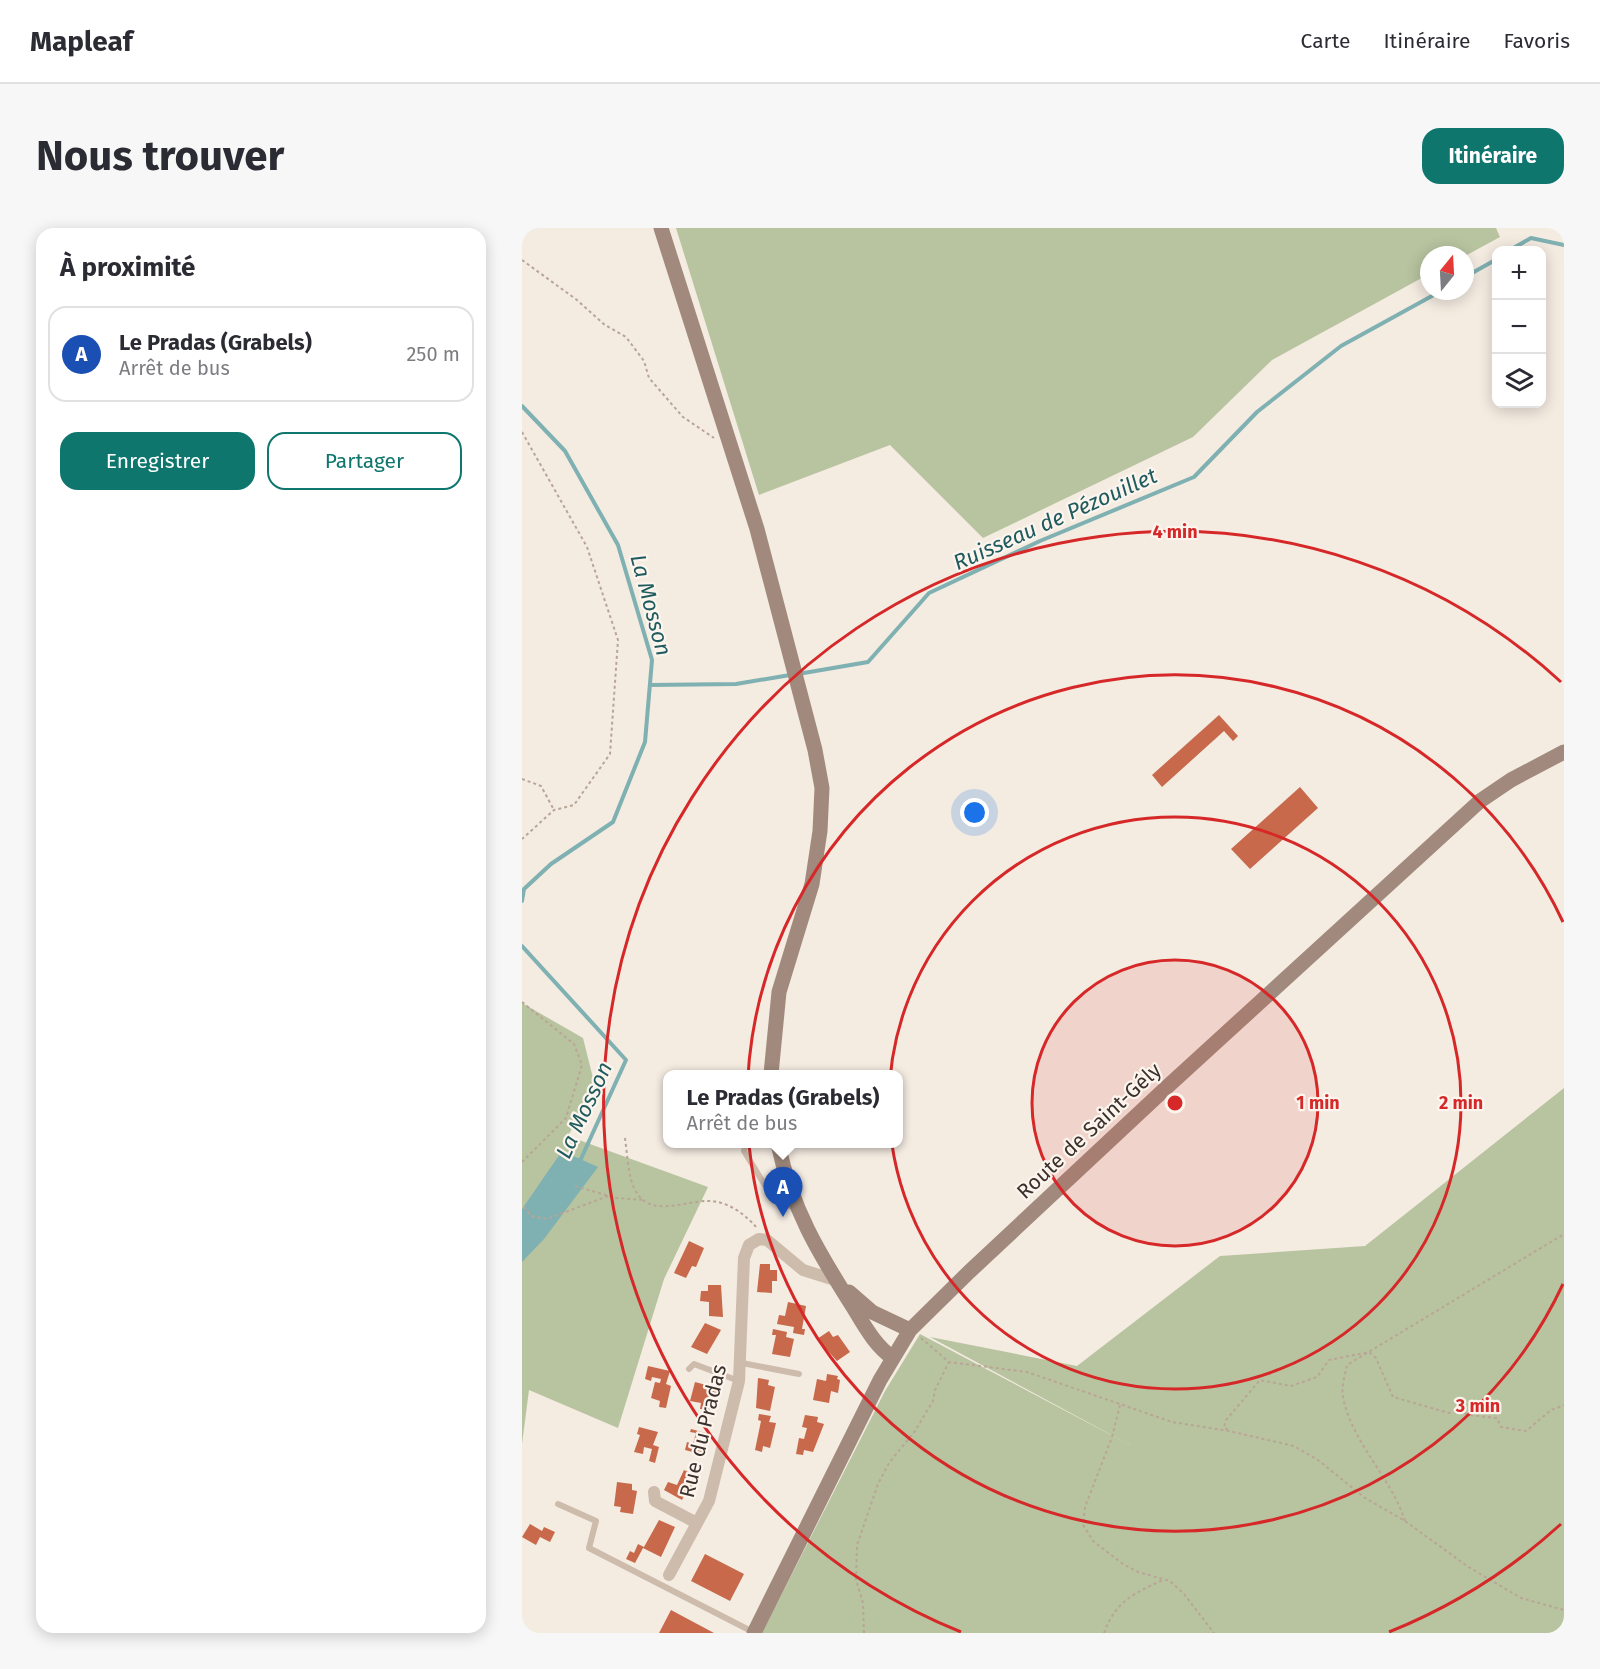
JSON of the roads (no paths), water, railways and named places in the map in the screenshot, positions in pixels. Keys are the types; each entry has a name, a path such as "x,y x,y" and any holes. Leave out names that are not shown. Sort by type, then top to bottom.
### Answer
{"street":[{"path":"661,228 757,529 815,750 822,788 820,831 804,913 779,992 771,1070"},
{"name":"Route de Saint-Gély","path":"754,1633 879,1380 910,1330 978,1263 1167,1087 1473,808 1511,780 1564,752"},
{"path":"780,1148 809,1238 868,1330 893,1358"},
{"name":"Rue du Pradas","path":"669,1575 709,1501 739,1381 742,1363 744,1258 749,1245 759,1239 767,1240 803,1270 836,1280"},
{"path":"836,1280 872,1312 910,1330"},
{"path":"654,1492 655,1501 697,1523"}],"lane":[{"path":"745,1148 744,1151 774,1200 798,1209"},
{"path":"742,1363 799,1374"},
{"path":"689,1369 694,1364 739,1381"},
{"path":"558,1504 596,1521 589,1548 754,1633"}],"water":[{"name":"La Mosson","path":"562,1151 598,1167 544,1239 522,1262 522,1209"}],"waterway":[{"name":"Ruisseau de Pézouillet","path":"1517,246 1531,238 1564,245"},
{"name":"Ruisseau de Pézouillet","path":"1474,272 1492,262"},
{"name":"Ruisseau de Pézouillet","path":"798,674 868,662 929,593 1040,541 1194,477 1257,412 1341,346 1425,300"},
{"name":"La Mosson","path":"522,406 565,451 618,545 652,660 645,742 613,822 551,864 524,889 522,901"},
{"name":"Ruisseau de Pézouillet","path":"650,685 736,684 790,675"},
{"name":"La Mosson","path":"522,946 626,1060 580,1161"}],"place":[{"name":"Le Pradas (Grabels)","path":"783,1217"}]}
